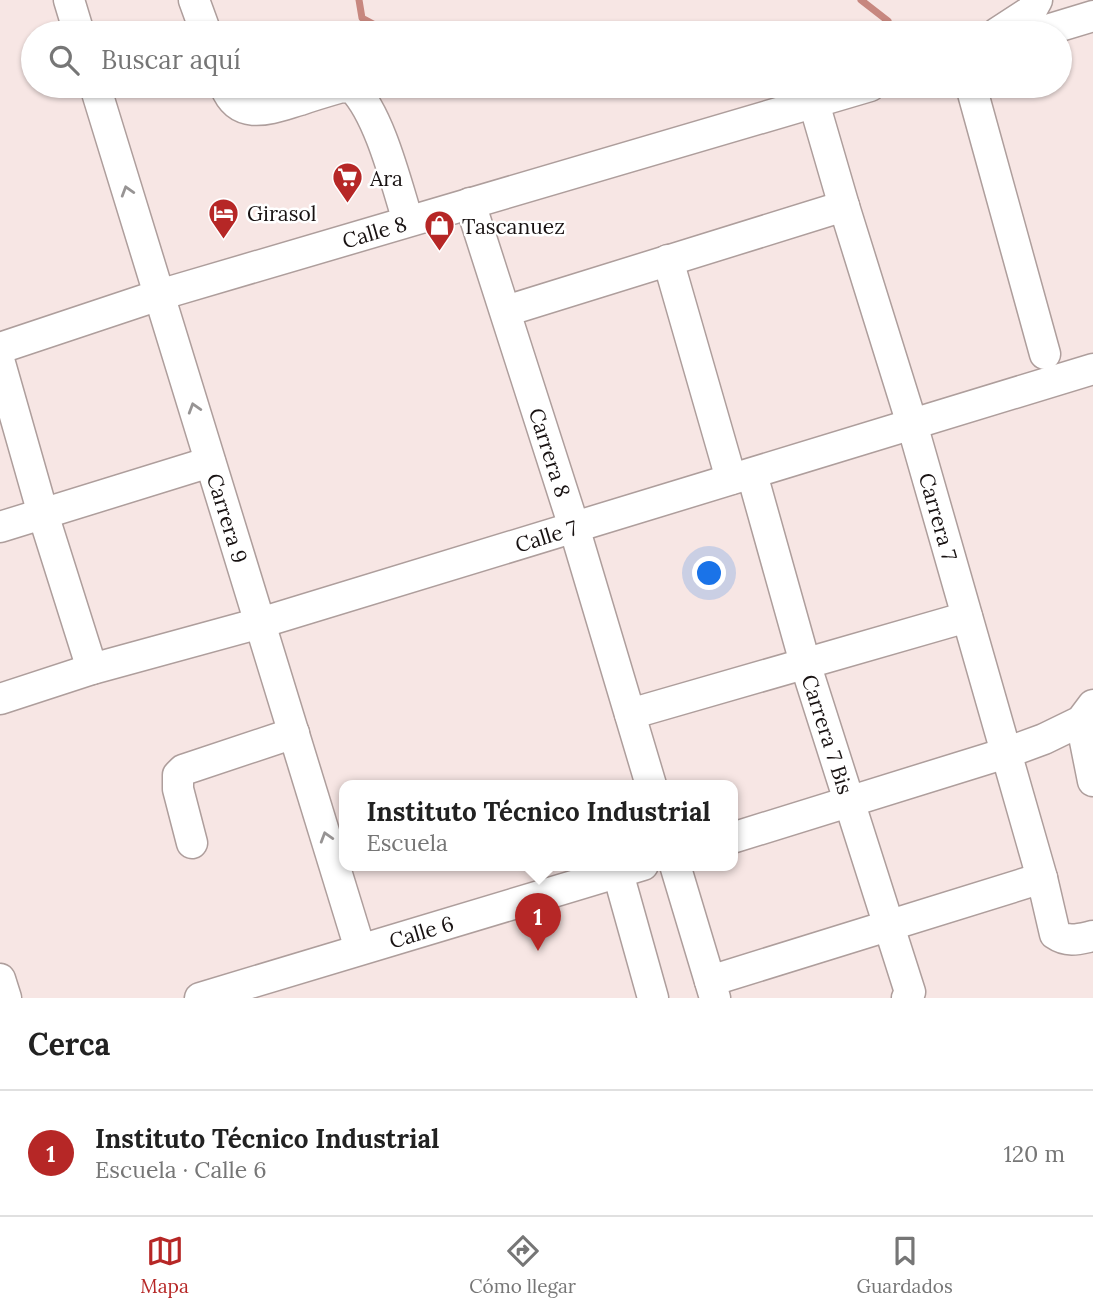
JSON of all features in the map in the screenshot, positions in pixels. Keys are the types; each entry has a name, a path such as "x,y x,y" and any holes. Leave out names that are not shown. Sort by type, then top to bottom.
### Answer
{"street":[{"path":"69,0 75,21"},
{"path":"194,0 202,21"},
{"path":"1015,21 1031,10 1037,0"},
{"path":"1072,22 1093,16"},
{"name":"Carrera 9","path":"99,98 360,948"},
{"path":"232,98 239,106 250,110 265,110 305,98"},
{"path":"362,98 372,117 408,221"},
{"name":"Calle 8","path":"0,348 159,295 830,98"},
{"path":"974,98 1045,354"},
{"name":"Carrera 7","path":"814,103 912,424 1042,878 1055,934 1071,940 1093,936"},
{"name":"Carrera 8","path":"470,203 506,311 650,780"},
{"path":"506,311 844,206"},
{"name":"Carrera 7 Bis","path":"668,260 804,663 909,995"},
{"path":"0,363 43,514 92,669"},
{"name":"Calle 7","path":"0,699 92,669 260,623 1093,369"},
{"path":"0,527 210,462"},
{"path":"630,714 967,617"},
{"path":"738,836 1006,753 1044,739 1087,713 1093,782"},
{"path":"192,843 178,789 178,775 183,770 294,733"},
{"name":"Calle 6","path":"200,998 624,871"},
{"path":"631,871 653,998"},
{"path":"677,871 713,989 888,924 1042,878"},
{"path":"0,979 6,998"}],"waterway":[{"path":"359,0 362,18 368,21"},
{"path":"861,0 888,21"}],"place":[{"name":"Ara","path":"347,205"},
{"name":"Girasol","path":"224,240"},
{"name":"Tascanuez","path":"439,253"},
{"name":"Instituto Técnico Industrial","path":"538,951"}]}
